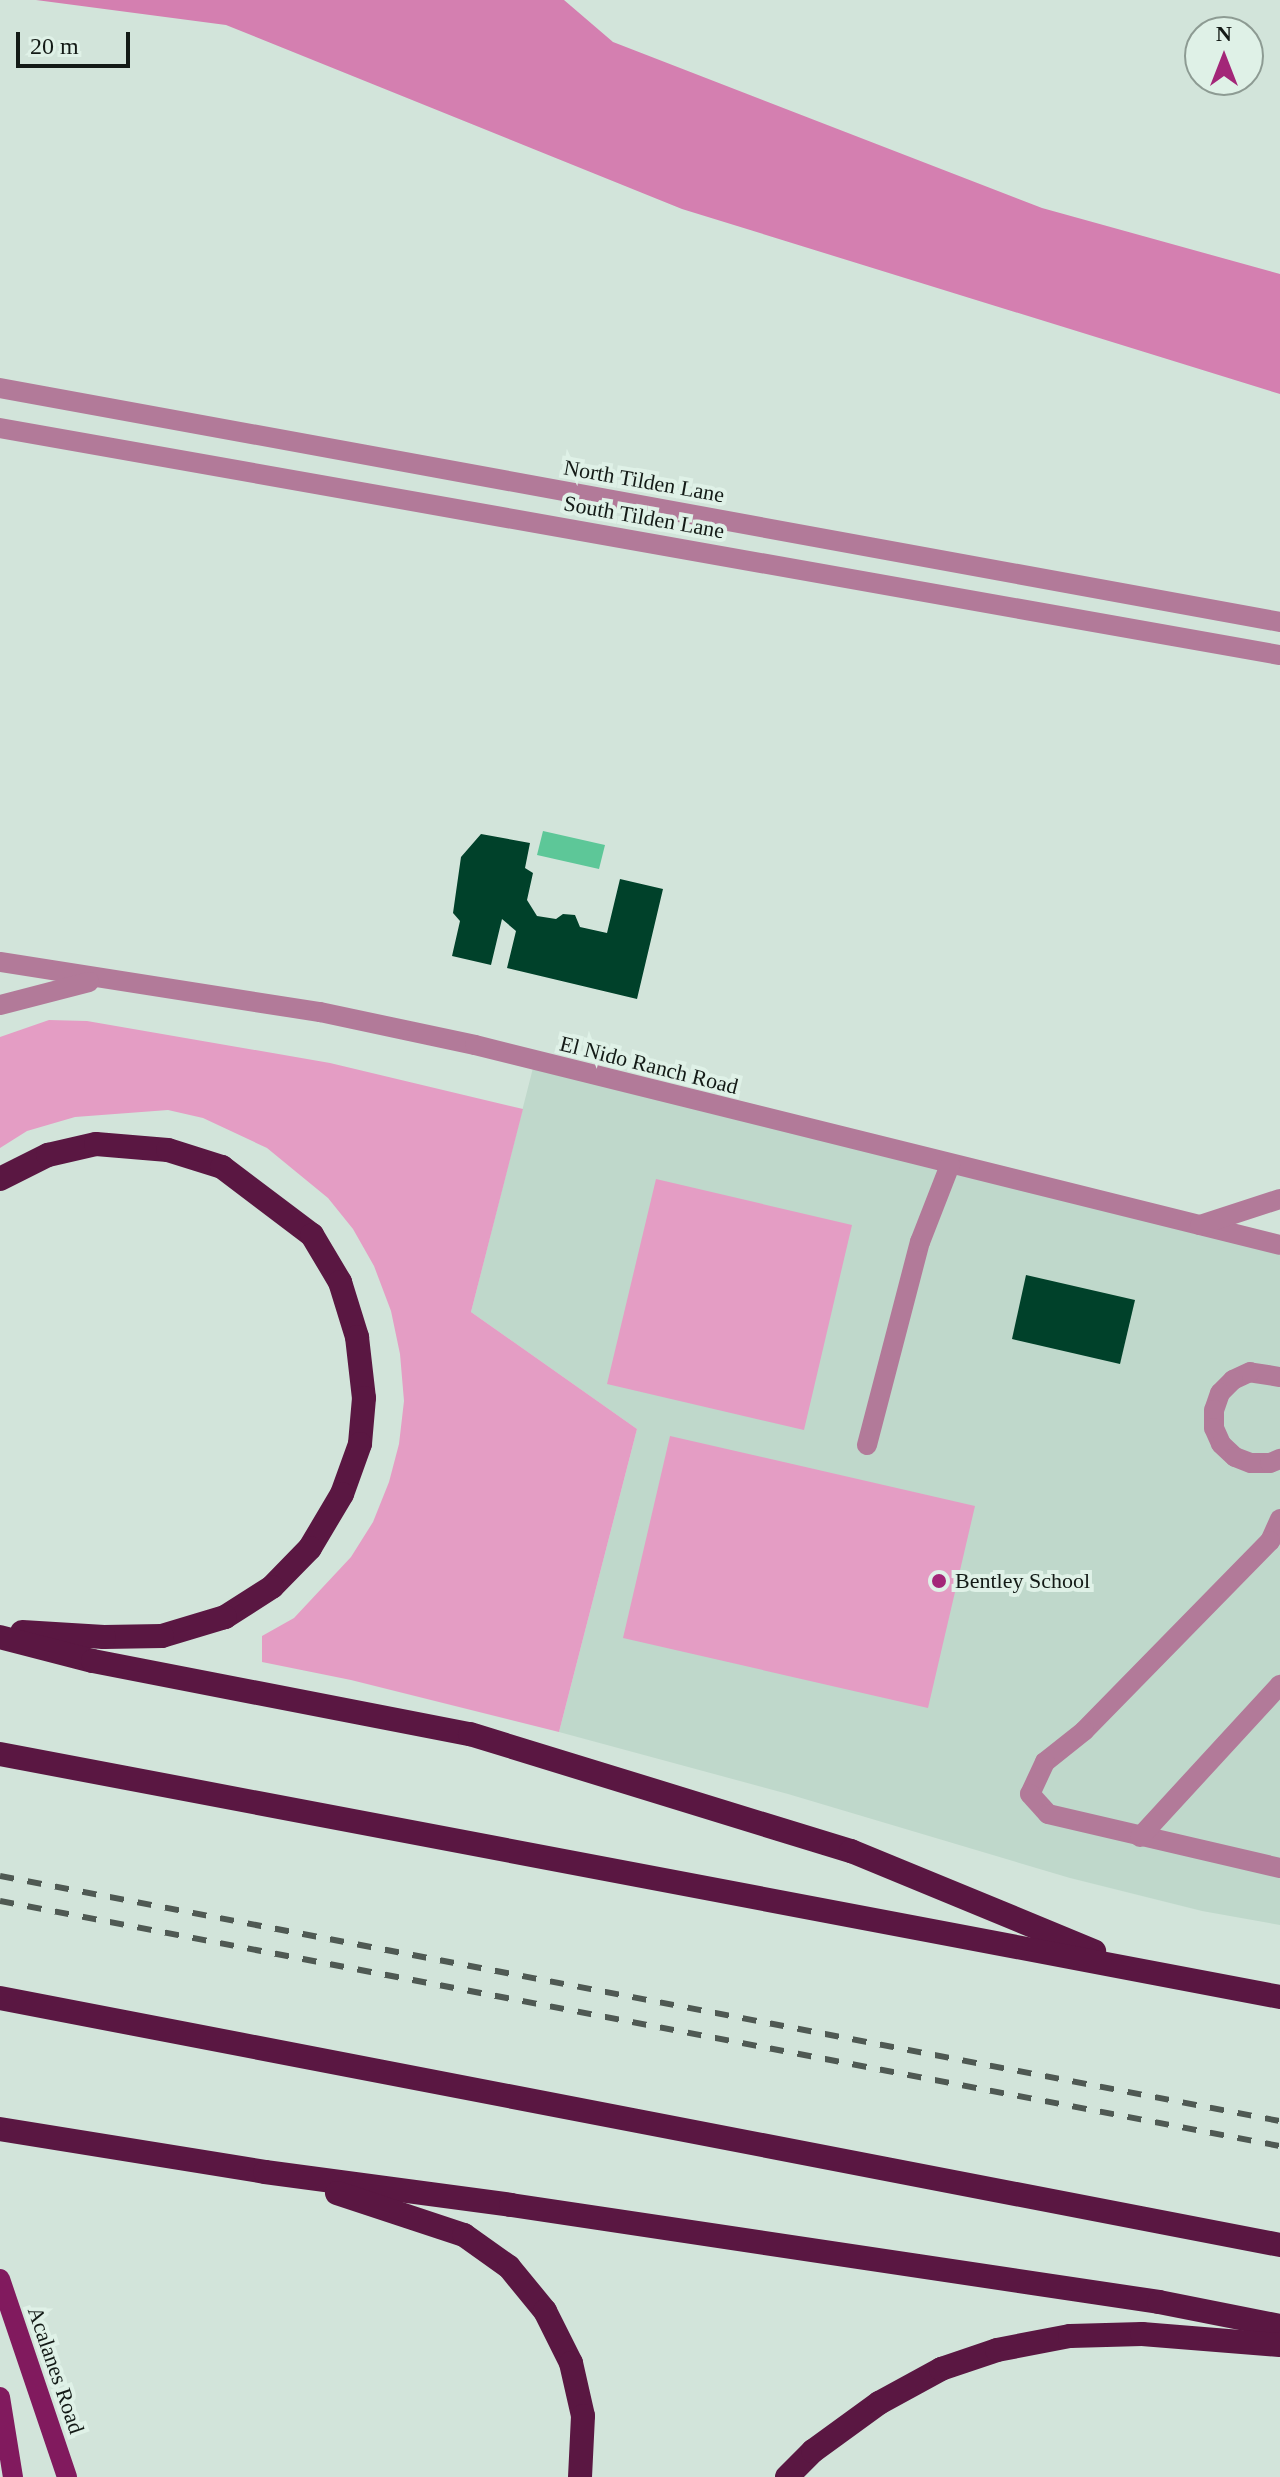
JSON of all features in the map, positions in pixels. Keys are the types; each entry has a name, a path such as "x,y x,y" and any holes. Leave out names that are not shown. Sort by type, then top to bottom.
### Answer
{"highway":[{"path":"0,1179 48,1155 96,1144 168,1150 222,1167 312,1235 340,1282 353,1323 364,1398 360,1444 342,1494 310,1548 260,1595 225,1617 162,1636 104,1637 0,1630"},
{"path":"0,1637 93,1661 470,1734 851,1851 1144,1971"},
{"path":"0,1754 1280,1997"},
{"path":"0,1998 1280,2245"},
{"path":"0,2129 265,2172 511,2205 1159,2302 1280,2326"},
{"path":"265,2172 464,2235 509,2267 545,2311 571,2363 583,2416 580,2477"},
{"path":"787,2477 813,2451 879,2403 941,2369 997,2350 1070,2336 1142,2334 1280,2345"}],"main road":[{"name":"Acalanes Road","path":"0,2279 67,2477"},
{"path":"0,2397 13,2477"}],"street":[{"name":"North Tilden Lane","path":"0,388 1280,622"},
{"name":"South Tilden Lane","path":"0,428 1280,655"},
{"name":"El Nido Ranch Road","path":"0,962 320,1012 475,1045 1280,1245"},
{"path":"0,1005 105,979"},
{"path":"867,1445 920,1242 950,1165"},
{"path":"1200,1225 1280,1199"},
{"path":"1280,1377 1250,1372 1233,1380 1220,1393 1214,1410 1214,1428 1221,1444 1235,1457 1251,1463 1270,1463 1280,1459"},
{"path":"1280,1519 1270,1541 1084,1731 1045,1762 1030,1794 1048,1814 1280,1868"},
{"path":"1140,1837 1280,1685"}],"shaded area":[{"path":"36,0 564,0 613,42 1042,208 1280,274 1280,394 682,209 226,25"},
{"path":"543,831 605,845 599,869 537,855"},
{"path":"49,1020 87,1021 330,1063 523,1109 471,1312 637,1429 559,1732 351,1680 262,1662 262,1636 294,1618 351,1557 373,1522 389,1482 399,1444 404,1401 400,1354 391,1311 374,1266 353,1229 328,1198 267,1148 203,1118 168,1110 75,1117 27,1131 0,1148 0,1037"},
{"name":"Bentley School","path":"535,1060 1280,1245 1280,1925 1202,1911 1070,1878 788,1794 559,1732 637,1429 471,1312"},
{"path":"656,1179 852,1225 804,1430 607,1384"},
{"path":"670,1436 975,1506 928,1708 623,1638"}],"building":[{"path":"481,834 530,843 525,868 533,873 527,900 537,916 556,919 563,914 575,915 580,927 607,933 620,879 663,889 637,999 507,968 516,931 502,919 491,965 452,956 460,921 453,913 461,857"},
{"path":"1026,1275 1135,1300 1120,1364 1012,1339"}],"railway":[{"path":"0,1876 1280,2121"},
{"path":"0,1901 1280,2146"}],"place":[{"name":"Bentley School","path":"939,1581"}]}
